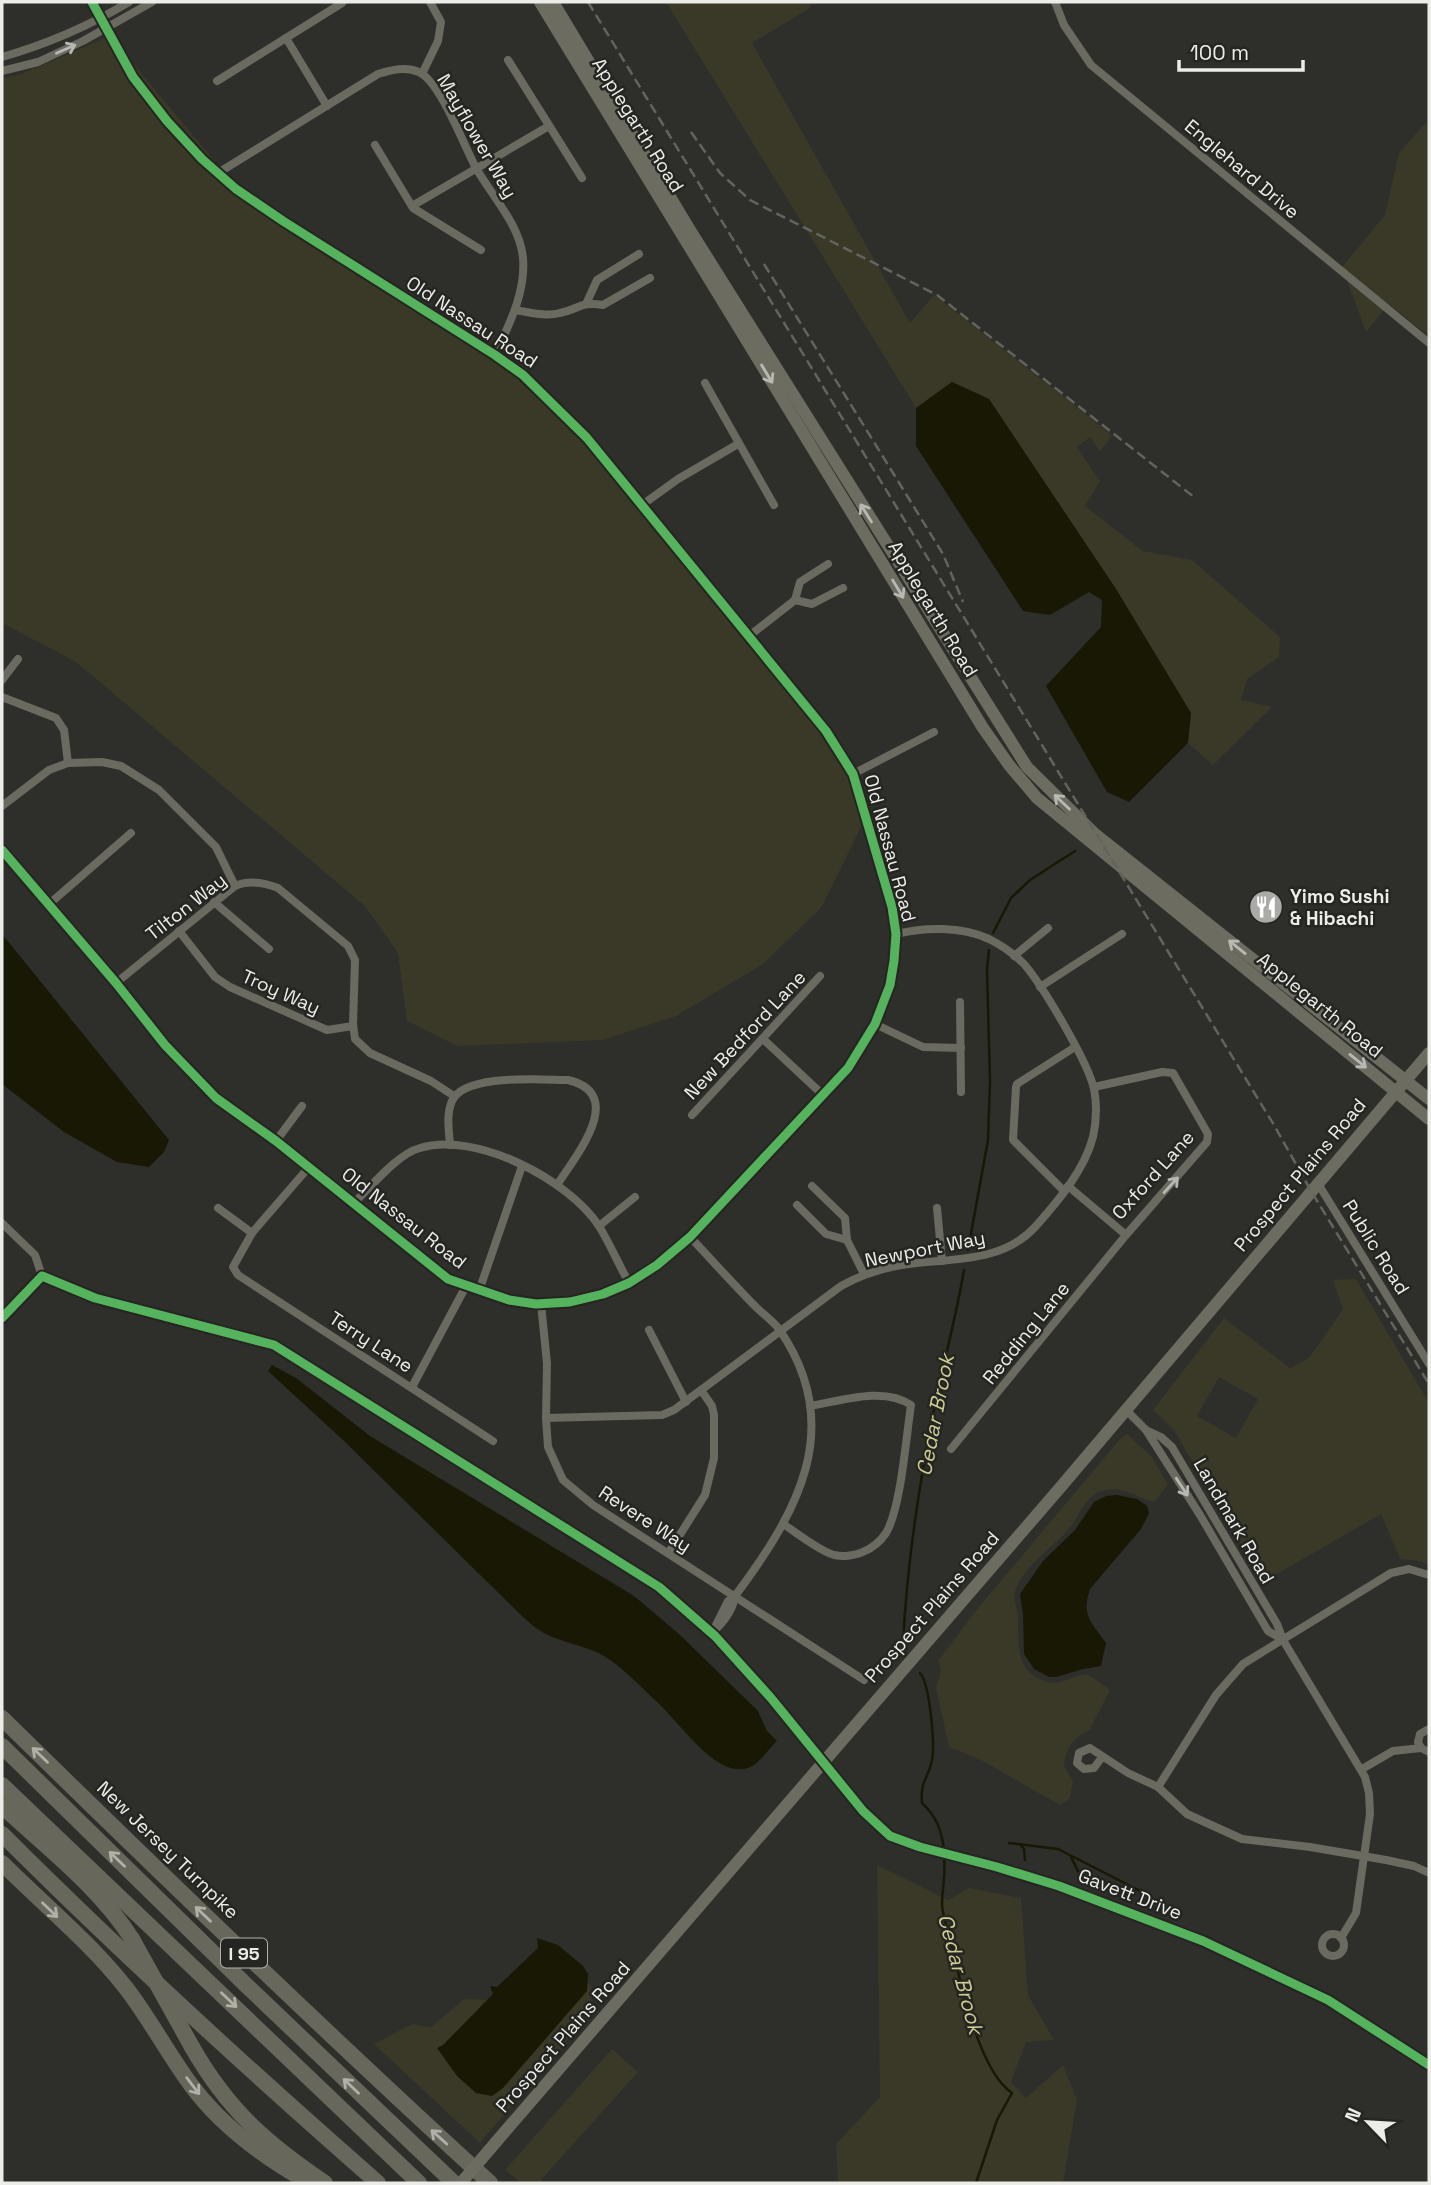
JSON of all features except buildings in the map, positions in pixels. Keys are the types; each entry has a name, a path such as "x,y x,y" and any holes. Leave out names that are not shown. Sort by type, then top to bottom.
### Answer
{"highway":[{"name":"New Jersey Turnpike","path":"2,1718 162,1875 490,2183"},
{"name":"I 95","path":"2,1746 454,2183"},
{"name":"I 95","path":"2,1785 419,2183"},
{"path":"2,1806 77,1875 114,1914 132,1939 215,2085 242,2118 275,2147 325,2183"},
{"path":"2,1834 80,1912 229,2052 377,2183"},
{"path":"2,1863 109,1968 126,1988 192,2086 215,2112 245,2140 310,2183"}],"main road":[{"name":"Applegarth Road","path":"540,2 983,729 1009,765 1037,798 1429,1119"},
{"name":"Applegarth Road","path":"552,2 690,230 1027,767 1095,834 1429,1099"},
{"name":"Prospect Plains Road","path":"461,2183 1126,1410 1429,1052"}],"street":[{"name":"Old Nassau Road","path":"2,850 165,1045 216,1098 276,1140 448,1279 509,1300 541,1304 570,1302 603,1294 629,1283 657,1265 690,1237 848,1068 875,1024 890,985 895,934 892,907 853,774 826,731 749,636 587,438 523,375 283,221 236,189 218,173 176,130 133,77 92,2"},
{"path":"2,57 101,19 129,2"},
{"path":"2,71 38,62 106,29 152,2"},
{"path":"422,74 438,41 441,22 430,2"},
{"name":"Englehard Drive","path":"1055,2 1064,25 1091,65 1429,344"},
{"path":"217,81 342,3"},
{"path":"286,38 327,106"},
{"path":"508,60 582,178"},
{"name":"Mayflower Way","path":"218,173 378,74 402,69 422,74 431,83 453,119 476,168 514,231 520,246 523,259 521,285 515,310 495,355"},
{"path":"412,206 549,125"},
{"path":"374,145 412,206 481,250"},
{"path":"587,302 597,280 639,254"},
{"path":"515,310 549,315 562,313 587,302 603,305 650,278"},
{"path":"705,383 774,505"},
{"path":"642,505 678,479 738,444"},
{"path":"749,636 795,600 800,582 828,564"},
{"path":"795,600 812,604 843,588"},
{"path":"2,680 18,659"},
{"path":"2,697 56,718 64,730 68,763"},
{"path":"853,774 934,732"},
{"path":"2,806 49,770 68,763 102,762 121,766 159,790 216,847 236,886"},
{"path":"48,905 131,834"},
{"name":"Tilton Way","path":"116,984 236,886 242,883 268,884 278,888 348,946 355,960 353,1026"},
{"path":"214,902 269,949"},
{"name":"Newport Way","path":"545,1418 662,1415 686,1402 841,1286 864,1275 898,1265 976,1258 1017,1242 1034,1228 1066,1189 1093,1137 1094,1087 1041,987 1023,964 988,939 970,933 917,929 895,934"},
{"path":"1014,956 1048,929"},
{"name":"Troy Way","path":"179,930 215,977 230,988 327,1030 353,1026"},
{"path":"1041,987 1122,934"},
{"name":"New Bedford Lane","path":"692,1115 820,976"},
{"path":"960,1002 961,1092"},
{"path":"875,1024 923,1047 961,1048"},
{"path":"353,1026 355,1039 370,1053 431,1081 454,1097"},
{"path":"763,1039 823,1095"},
{"name":"Oxford Lane","path":"1075,1047 1025,1078 1016,1087 1013,1140 1066,1189 1126,1235 1201,1152 1208,1134 1173,1073 1162,1072 1094,1087"},
{"path":"450,1145 449,1115 454,1097 487,1080 568,1080 579,1083 589,1089 596,1114 591,1133 557,1185"},
{"path":"276,1140 302,1105"},
{"path":"354,1203 401,1158 418,1148 450,1145 484,1149 557,1185 579,1203 599,1226 629,1283"},
{"path":"479,1291 522,1166"},
{"path":"218,1208 252,1233 309,1167"},
{"name":"Public Road","path":"1317,1182 1429,1364"},
{"path":"812,1186 845,1218 847,1240 864,1275"},
{"path":"599,1226 635,1197"},
{"path":"796,1205 826,1234 847,1240"},
{"path":"937,1208 942,1261"},
{"path":"2,1223 35,1255 42,1276 2,1318"},
{"name":"Terry Lane","path":"252,1233 233,1267 238,1275 493,1441"},
{"name":"Redding Lane","path":"951,1449 1126,1235"},
{"path":"690,1237 780,1331 801,1374 810,1406 811,1450 800,1490 783,1524 736,1596 728,1601 712,1633"},
{"name":"Gavett Drive","path":"42,1276 95,1298 274,1345 659,1587 712,1633 771,1698 877,1826 890,1836 933,1851 1059,1886 1203,1941 1328,2000 1429,2065"},
{"path":"412,1387 466,1286"},
{"name":"Revere Way","path":"541,1304 547,1363 546,1439 557,1470 570,1488 864,1680"},
{"path":"649,1330 686,1402"},
{"path":"669,1552 705,1495 715,1458 715,1415 701,1390"},
{"path":"783,1524 833,1554 849,1556 861,1553 880,1540 887,1532 894,1512 912,1405 898,1398 868,1396 810,1406"},
{"name":"Landmark Road","path":"1126,1410 1146,1430 1268,1631 1283,1640"},
{"name":"Landmark Road","path":"1146,1430 1161,1437 1172,1447 1277,1624 1283,1640 1362,1769 1369,1793 1370,1814 1356,1913 1341,1938"},
{"path":"1158,1787 1227,1680 1243,1664 1398,1570 1415,1570 1429,1575"},
{"path":"1362,1769 1392,1751 1425,1750 1418,1738 1429,1729"},
{"path":"1102,1757 1158,1787 1187,1814 1242,1839 1310,1847 1414,1866 1429,1873"}],"shaded area":[{"path":"666,2 811,2 810,8 752,43 910,323 934,295 1112,435 1100,452 1090,437 1077,447 1100,481 1085,506 1143,551 1192,560 1280,637 1279,657 1247,679 1241,700 1272,707 1213,765 1188,743 1191,713 1116,589 989,399 952,382 916,408"},
{"path":"110,36 238,189 539,387 830,733 866,817 821,908 763,964 676,1016 603,1040 457,1046 407,1021 398,953 365,906 76,662 2,623 2,78 16,76"},
{"path":"1429,119 1429,336 1389,304 1366,332 1342,267 1385,215 1399,153"},
{"path":"952,382 989,399 1116,589 1191,713 1188,743 1129,802 1107,792 1046,686 1101,627 1102,600 1089,592 1050,615 1023,611 916,446 916,408"},
{"path":"2,934 169,1140 164,1152 149,1167 117,1162 64,1132 2,1084"},
{"path":"1356,1279 1429,1403 1429,1565 1400,1559 1381,1514 1263,1582 1174,1430 1153,1410 1224,1318 1290,1368 1309,1358 1343,1309 1333,1280","holes":["1219,1377 1258,1399 1236,1438 1197,1416"]},
{"path":"272,1365 296,1378 370,1436 634,1596 679,1634 758,1711 767,1731 777,1741 749,1768 725,1766 693,1741 656,1701 611,1660 535,1627 343,1440 268,1371"},
{"path":"1127,1434 1152,1457 1168,1484 1155,1502 1115,1489 1094,1494 1072,1525 1027,1571 1015,1592 1019,1645 1024,1664 1029,1671 1036,1678 1053,1683 1088,1674 1110,1690 1089,1731 1078,1737 1068,1749 1064,1766 1073,1781 1070,1798 1060,1805 981,1760 949,1747 936,1688 941,1670 938,1661 974,1613"},
{"path":"1106,1496 1137,1499 1147,1506 1149,1513 1141,1529 1090,1589 1087,1598 1089,1618 1106,1643 1101,1666 1049,1677 1034,1669 1024,1654 1020,1594 1043,1561 1075,1530 1094,1502"},
{"path":"877,1865 948,1900 969,1888 1021,1898 1028,1995 1054,2040 1026,2042 1011,2082 1026,2098 1063,2065 1077,2100 1063,2183 838,2183 836,2144 880,2097"},
{"path":"537,1938 558,1945 583,1966 588,1974 587,1991 503,2088 492,2096 476,2093 457,2076 437,2048 493,1994 490,1986 497,1987 538,1948"},
{"path":"577,1973 591,1986 592,2011 480,2143 374,2044 412,2024 431,2027 464,1999 496,2000"},
{"path":"612,2049 638,2072 541,2180 544,2183 521,2183 505,2170"}],"waterway":[{"name":"Cedar Brook","path":"993,933 1011,898 1030,880 1075,851"},
{"name":"Cedar Brook","path":"968,1250 988,1140 989,950"},
{"name":"Cedar Brook","path":"903,1644 911,1550 920,1488 964,1270"},
{"name":"Cedar Brook","path":"920,1673 927,1689 933,1742 931,1766 922,1789 922,1803 938,1824 944,1851"},
{"path":"1009,1843 1058,1849 1148,1895"},
{"path":"1020,1844 1024,1849 1025,1860"},
{"name":"Cedar Brook","path":"944,1857 943,1910 966,2001 990,2066 1000,2082 1012,2093 997,2120 976,2183"},
{"path":"1071,1857 1082,1879"}],"railway":[{"path":"588,2 1274,1125 1311,1191 1429,1384"},
{"path":"691,132 720,173 750,200 937,295 1194,497"},
{"path":"764,264 943,554 963,602"}],"cycle path":[{"path":"2,850 116,983 165,1045 216,1098 276,1141 448,1279 509,1300 536,1304 570,1302 603,1294 629,1283 657,1265 690,1237 848,1068 875,1024 890,985 894,961 896,934 892,907 853,774 826,731 587,438 523,375 495,355 236,189 202,159 167,121 133,77 92,2"},
{"path":"2,1318 42,1276 95,1298 274,1345 659,1587 715,1636 771,1698 863,1811 890,1836 1059,1886 1203,1941 1328,2000 1429,2065"}],"place":[{"name":"Yimo Sushi & Hibachi","path":"1266,907"}]}
